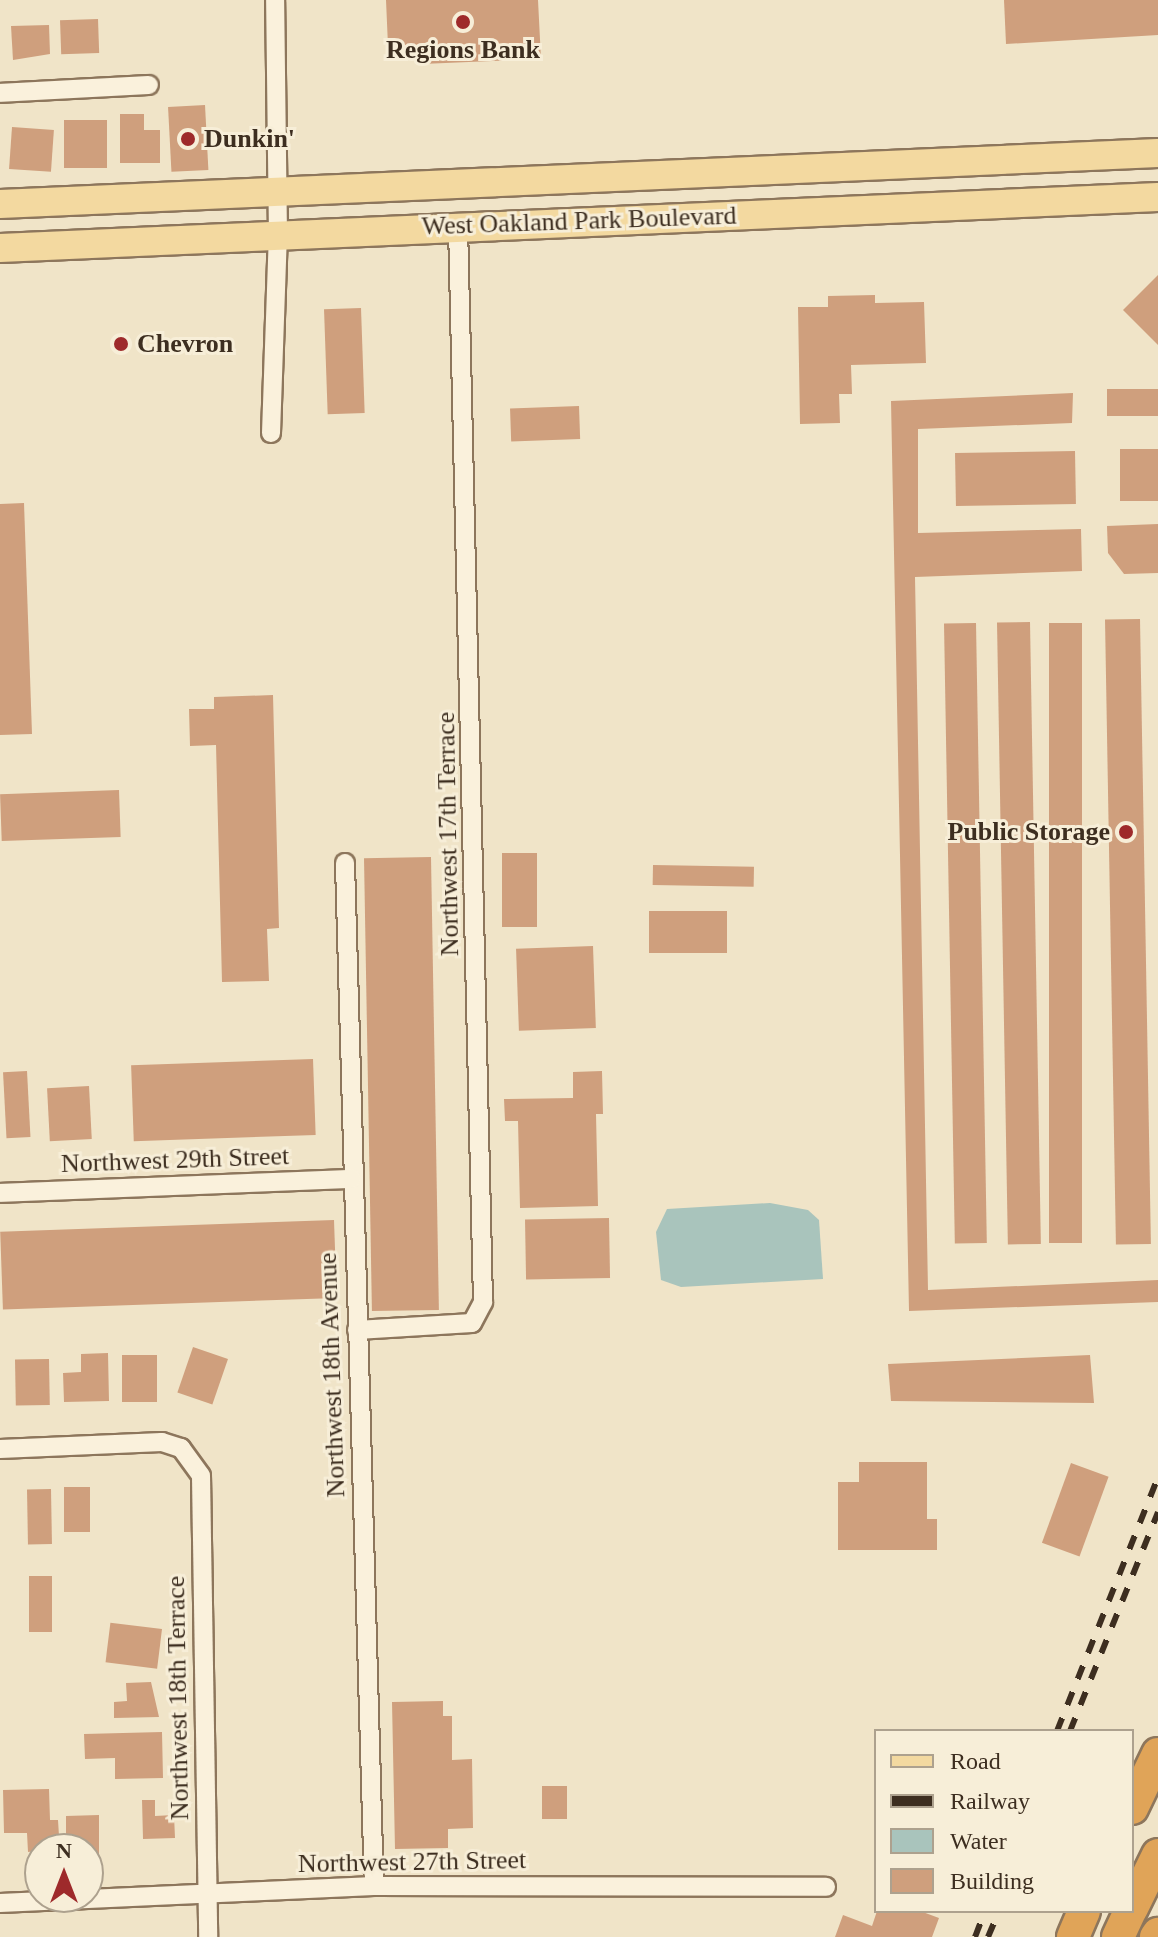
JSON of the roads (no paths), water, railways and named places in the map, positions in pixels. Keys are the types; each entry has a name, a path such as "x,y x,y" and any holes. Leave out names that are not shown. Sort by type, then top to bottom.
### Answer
{"highway":[{"path":"1134,1804 1158,1754"},
{"path":"1134,1903 1158,1855"},
{"path":"1073,1937 1083,1913"},
{"path":"1118,1937 1129,1913"}],"main road":[{"name":"West Oakland Park Boulevard","path":"0,204 1146,154"},
{"path":"1086,200 1095,179 1146,154"},
{"path":"883,209 916,184 924,164"},
{"path":"458,226 471,196 488,183"},
{"name":"West Oakland Park Boulevard","path":"0,248 1158,197"}],"street":[{"path":"271,433 278,236 274,193 275,0"},
{"path":"0,93 149,85"},
{"name":"Northwest 17th Terrace","path":"357,1330 472,1323 483,1302 458,226"},
{"name":"Northwest 18th Avenue","path":"345,863 374,1886"},
{"name":"Northwest 29th Street","path":"0,1193 352,1179"},
{"name":"Northwest 18th Terrace","path":"0,1449 162,1442 181,1448 194,1460 201,1476 208,1937"},
{"name":"Northwest 27th Street","path":"0,1903 374,1886 826,1887"}],"water":[{"path":"770,1203 808,1210 819,1220 823,1279 681,1287 661,1280 656,1232 667,1209"}],"railway":[{"path":"1058,1729 1158,1477"},
{"path":"1071,1729 1158,1512"},
{"path":"975,1937 984,1913"},
{"path":"988,1937 998,1913"}],"place":[{"name":"Regions Bank","path":"463,22"},
{"name":"Dunkin'","path":"188,139"},
{"name":"Chevron","path":"121,344"},
{"name":"Public Storage","path":"1126,832"}]}
